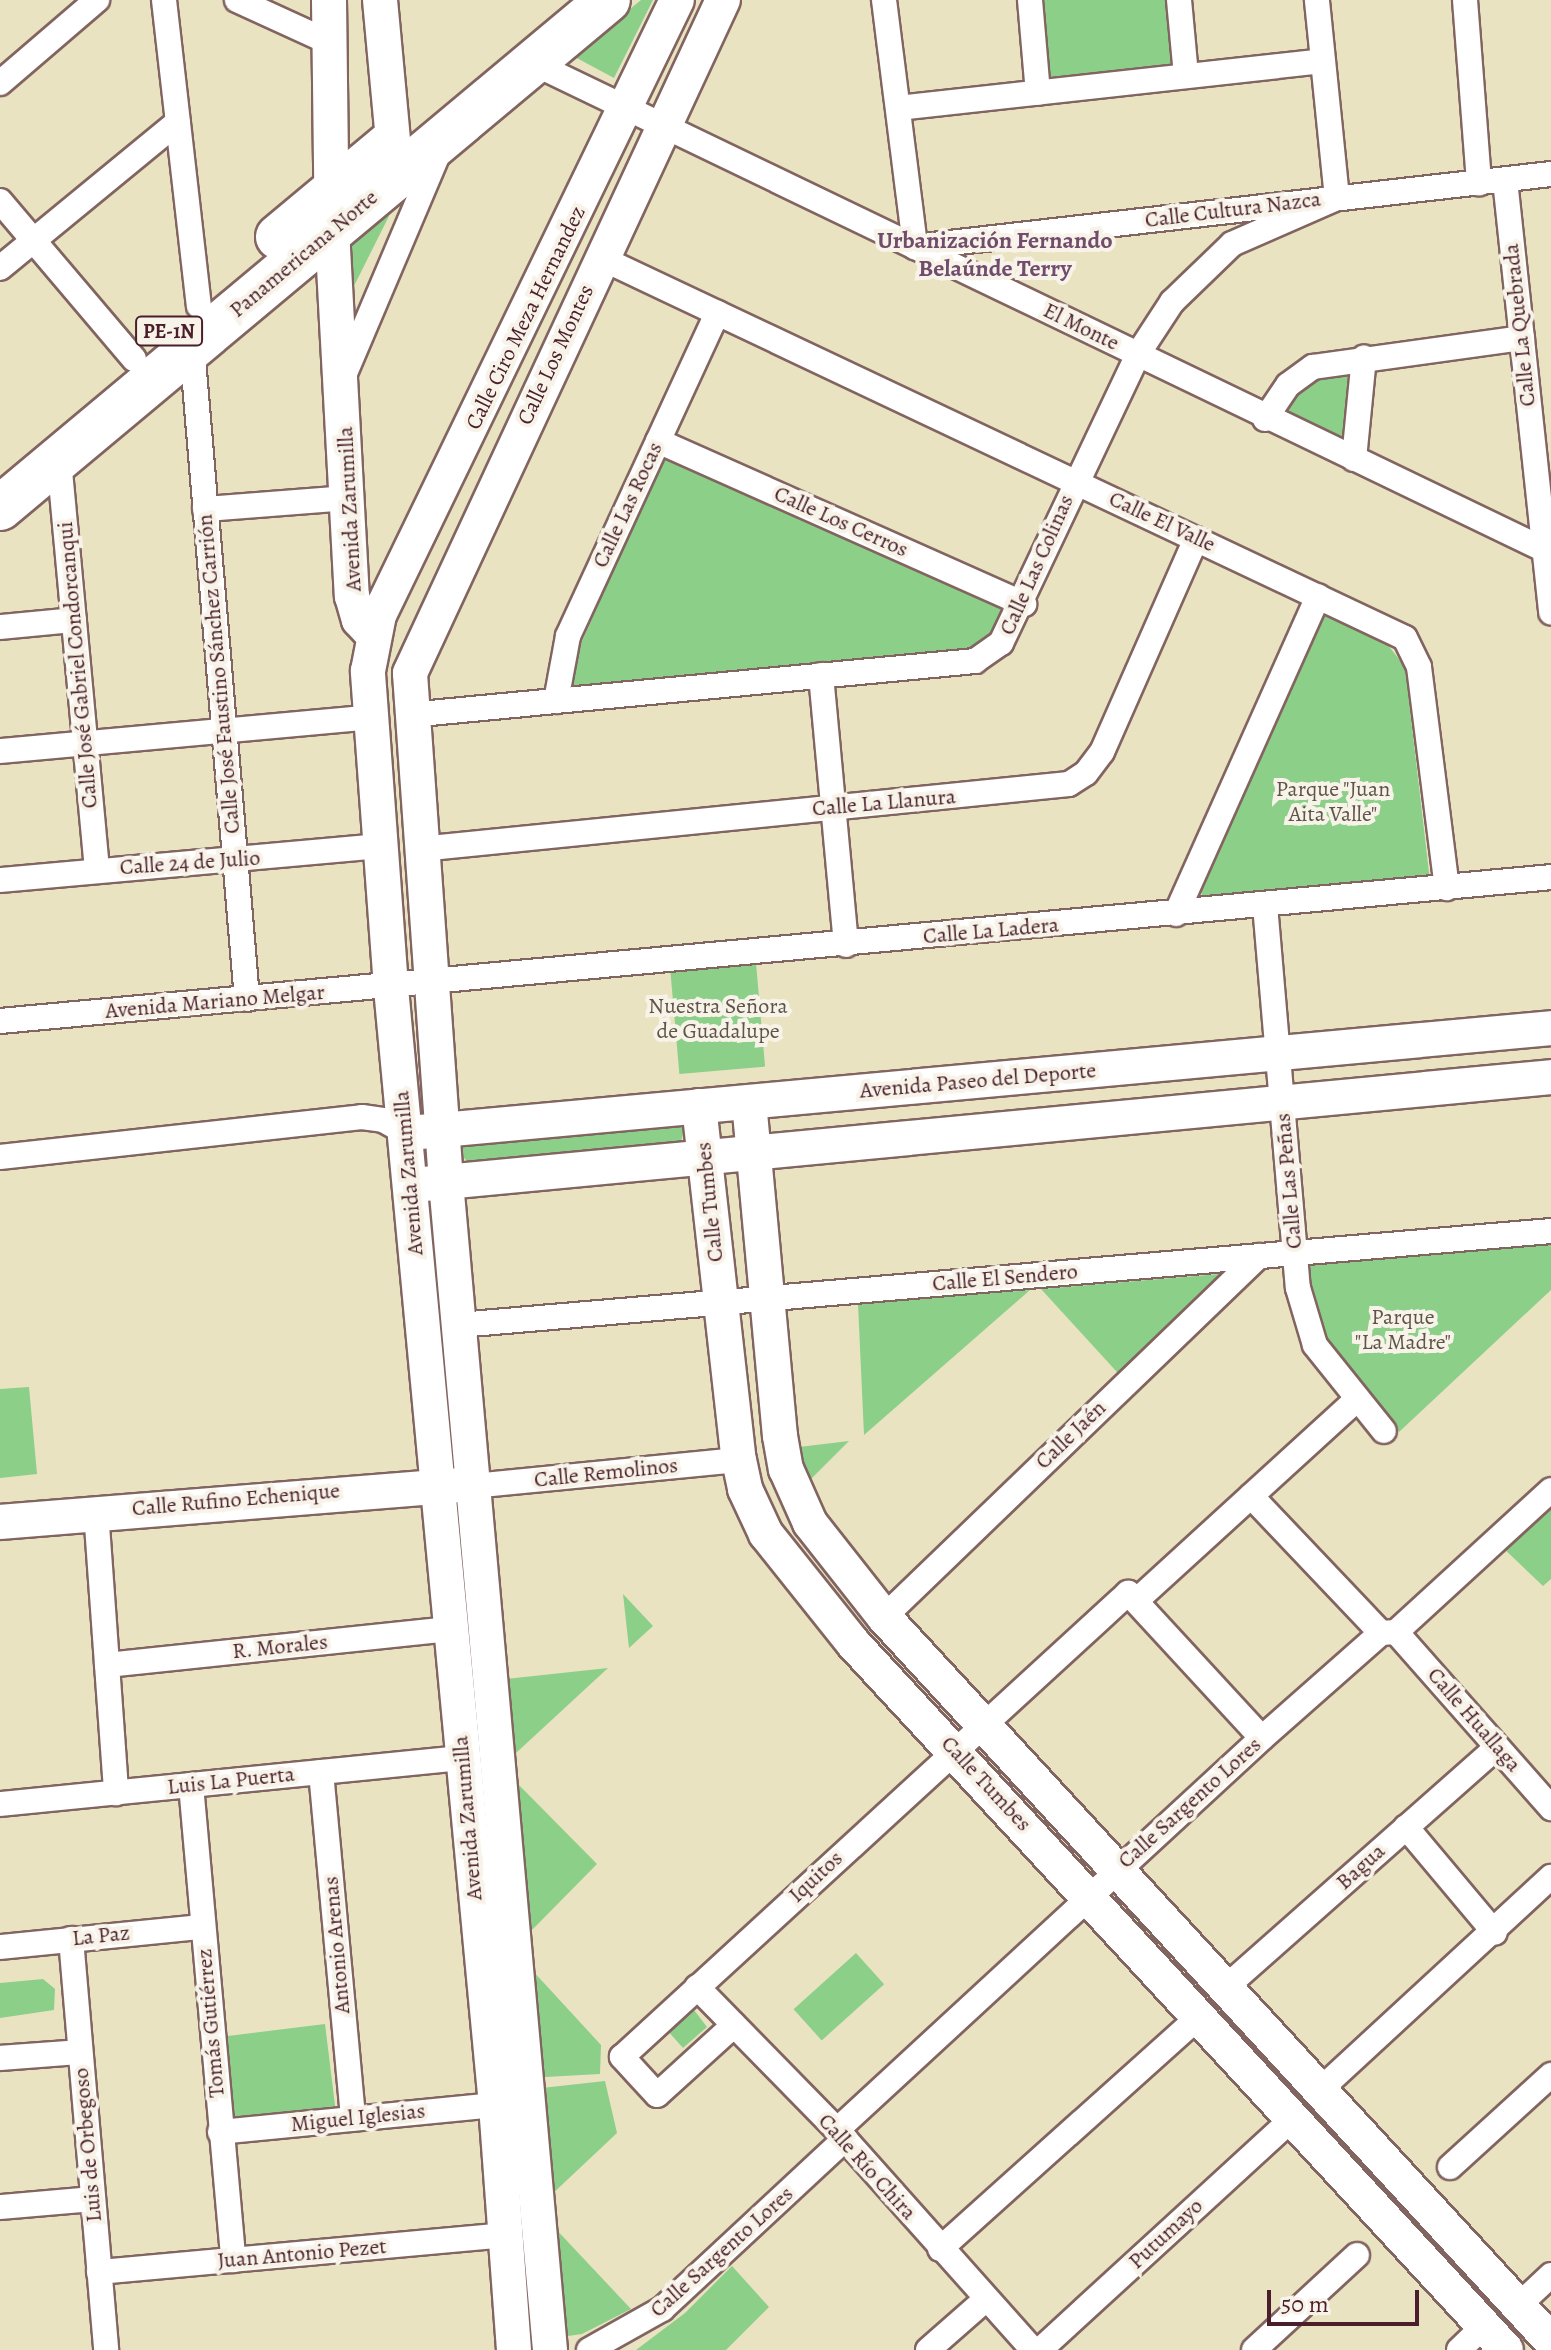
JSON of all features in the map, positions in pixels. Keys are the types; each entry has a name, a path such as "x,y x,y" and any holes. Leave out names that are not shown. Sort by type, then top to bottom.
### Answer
{"highway":[{"name":"Panamericana Norte","path":"0,470 562,0"},
{"name":"Panamericana Norte","path":"0,508 608,0"}],"main road":[{"name":"Avenida Zarumilla","path":"329,0 333,44 335,188 332,230 343,378 352,596 359,620 372,634 371,717 379,846 496,2105 514,2350"},
{"path":"380,0 393,141"},
{"name":"Calle Ciro Meza Hernandez","path":"372,634 677,0"},
{"name":"Calle Los Montes","path":"409,715 415,655 723,0"},
{"name":"Avenida Zarumilla","path":"409,715 446,1182 550,2350"},
{"name":"Avenida Paseo del Deporte","path":"406,1133 1551,1028"},
{"path":"411,1186 1551,1077"},
{"name":"Calle Tumbes","path":"749,1102 780,1436 793,1489 810,1523 884,1617 1551,2341"},
{"name":"Calle Tumbes","path":"699,1106 739,1460 759,1520 794,1573 1199,2017 1281,2128 1495,2338"},
{"name":"Calle Rufino Echenique","path":"0,1522 96,1511 437,1483 473,1486"}],"street":[{"path":"0,83 97,0"},
{"path":"164,0 199,306"},
{"path":"237,0 333,44"},
{"path":"884,0 915,247"},
{"path":"1030,0 1038,93"},
{"path":"1179,0 1186,76"},
{"path":"1317,0 1337,198"},
{"path":"1465,0 1479,183"},
{"path":"898,108 1322,61"},
{"name":"El Monte","path":"533,63 1138,354 1265,419 1543,549"},
{"path":"0,268 178,122"},
{"path":"343,378 447,134"},
{"name":"Calle Cultura Nazca","path":"915,247 1551,174"},
{"name":"Calle La Quebrada","path":"1505,180 1551,613"},
{"name":"Calle Las Colinas","path":"409,715 975,661 1001,643 1024,604 1075,481 1138,354 1172,302 1232,244 1337,198"},
{"path":"0,201 134,359"},
{"name":"Calle El Valle","path":"601,258 1196,539 1388,626 1413,650 1447,888"},
{"name":"Calle Las Rocas","path":"556,701 568,636 717,313"},
{"path":"1265,419 1303,372 1364,357 1522,338"},
{"name":"Calle José Faustino Sánchez Carrión","path":"192,348 247,999"},
{"path":"1354,459 1364,357"},
{"name":"Calle Los Cerros","path":"658,441 1024,604"},
{"name":"Calle José Gabriel Condorcanqui","path":"59,460 97,870"},
{"path":"205,509 349,498"},
{"name":"Calle La Llanura","path":"420,849 832,807 1049,789 1086,773 1102,752 1196,539"},
{"path":"1176,914 1318,596"},
{"path":"0,627 74,620"},
{"path":"821,675 846,945"},
{"path":"0,751 371,717"},
{"name":"Calle 24 de Julio","path":"0,880 379,846"},
{"name":"Calle La Ladera","path":"430,983 1551,877"},
{"name":"Calle Las Peñas","path":"1265,905 1298,1288 1315,1345 1356,1400 1384,1431"},
{"name":"Avenida Mariano Melgar","path":"0,1021 430,983"},
{"path":"0,1157 362,1117 383,1120 406,1133"},
{"name":"Calle El Sendero","path":"459,1325 1551,1231"},
{"name":"Calle Jaén","path":"884,1617 1259,1256"},
{"name":"Iquitos","path":"734,2025 657,2095 622,2057 982,1723 1251,1496 1356,1400"},
{"name":"Calle Remolinos","path":"473,1486 739,1460"},
{"name":"Calle Sargento Lores","path":"589,2350 662,2309 1116,1869 1262,1738 1551,1490"},
{"name":"Calle Huallaga","path":"1251,1496 1389,1632 1549,1801"},
{"path":"96,1511 116,1793"},
{"path":"1132,1597 1262,1738"},
{"name":"R. Morales","path":"107,1665 452,1629"},
{"name":"Bagua","path":"1226,1987 1497,1747"},
{"name":"Luis La Puerta","path":"0,1804 462,1758"},
{"name":"Antonio Arenas","path":"321,1772 353,2119"},
{"name":"Tomás Gutiérrez","path":"191,1785 233,2260"},
{"path":"1406,1827 1495,1933"},
{"path":"1321,2089 1495,1933 1551,1877"},
{"name":"La Paz","path":"0,1947 202,1927"},
{"name":"Luis de Orbegoso","path":"71,1939 106,2350"},
{"name":"Calle Río Chira","path":"697,1987 841,2134 940,2249 1033,2350"},
{"path":"940,2249 1199,2017"},
{"path":"0,2058 80,2052"},
{"path":"1450,2167 1551,2075"},
{"name":"Miguel Iglesias","path":"220,2132 496,2105"},
{"name":"Putumayo","path":"1040,2350 1281,2128"},
{"path":"0,2207 93,2199"},
{"name":"Juan Antonio Pezet","path":"99,2272 505,2235"},
{"path":"1254,2350 1357,2255"},
{"path":"1519,2305 1551,2275"},
{"path":"928,2350 986,2299"},
{"path":"1459,2350 1495,2338"}],"green space":[{"path":"641,0 653,0 614,78 573,56"},
{"path":"1035,0 1174,0 1180,70 1050,86"},
{"path":"384,214 389,216 351,292 348,247"},
{"path":"1351,371 1348,450 1278,412 1310,380"},
{"path":"664,456 982,596 1001,610 1004,620 969,652 570,686 568,673"},
{"name":"Parque \"Juan Aita Valle\"","path":"1324,615 1381,636 1405,667 1430,881 1204,899 1199,888"},
{"name":"Nuestra Señora de Guadalupe","path":"756,963 765,1067 679,1074 670,970"},
{"path":"680,1123 685,1129 681,1141 468,1162 459,1153 460,1145"},
{"name":"Parque \"La Madre\"","path":"1551,1244 1551,1290 1399,1432 1324,1347 1303,1266"},
{"path":"1243,1272 1127,1383 1041,1289"},
{"path":"1030,1290 864,1435 858,1304"},
{"path":"29,1387 37,1474 0,1478 0,1389"},
{"path":"849,1441 808,1482 799,1447"},
{"path":"1551,1493 1551,1579 1543,1586 1500,1545"},
{"path":"623,1594 653,1626 629,1648"},
{"path":"608,1668 516,1753 511,1751 506,1679"},
{"path":"514,1780 597,1864 533,1929 526,1927"},
{"path":"856,1953 884,1984 822,2040 794,2009"},
{"path":"532,1970 601,2045 600,2074 545,2077 540,2073"},
{"path":"43,1979 55,1989 54,2010 0,2018 0,1983"},
{"path":"691,2006 707,2027 683,2048 667,2030"},
{"path":"325,2024 337,2119 230,2132 218,2037"},
{"path":"605,2081 617,2133 549,2197 542,2088"},
{"path":"552,2225 631,2309 582,2334 561,2337"},
{"path":"732,2266 769,2307 726,2350 636,2350 685,2313"}],"district":[{"name":"Urbanización Fernando Belaúnde Terry","path":"995,255"}]}
